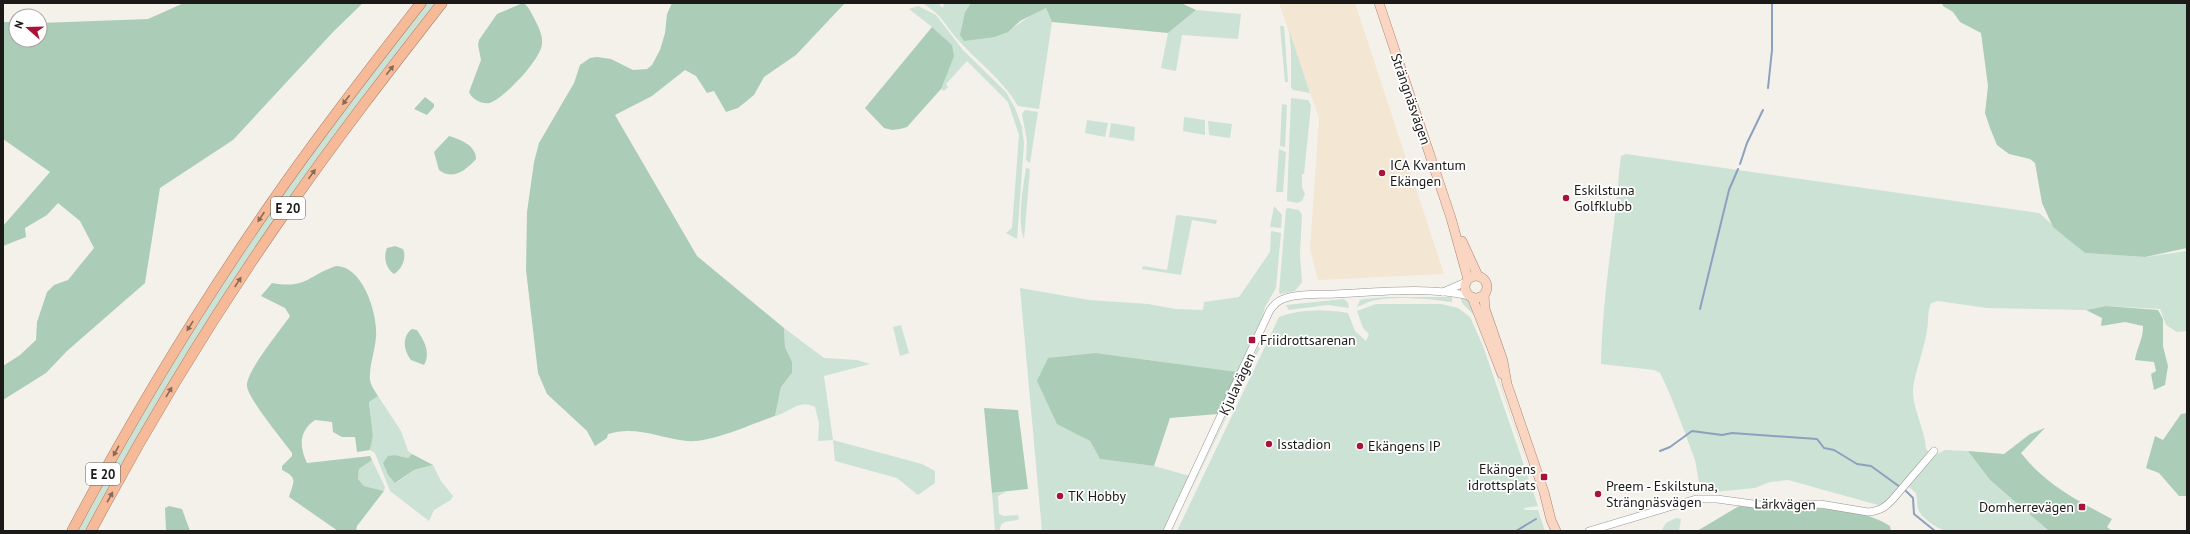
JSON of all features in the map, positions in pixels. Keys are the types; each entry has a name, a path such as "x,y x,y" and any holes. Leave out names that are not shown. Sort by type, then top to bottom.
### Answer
{"highway":[{"name":"E 20","path":"72,531 149,393 226,269 323,131 421,3"},
{"name":"E 20","path":"91,531 164,400 263,245 341,134 442,3"}],"main road":[{"name":"Strängnäsvägen","path":"1379,3 1451,218 1467,281"},
{"name":"Strängnäsvägen","path":"1451,218 1478,276"},
{"path":"1507,384 1503,361 1485,309 1484,295 1487,289 1486,283 1478,276 1467,281 1465,288 1471,296 1496,363 1507,384 1544,492 1554,511 1558,531"},
{"path":"1471,296 1484,295"}],"street":[{"name":"Kjulavägen","path":"1443,292 1467,281"},
{"name":"Kjulavägen","path":"1168,531 1270,310 1278,301 1284,298 1309,295 1443,292 1471,296"},
{"name":"Lärkvägen","path":"1589,531 1696,499 1717,499 1768,506 1820,504 1868,512 1876,511 1882,509 1894,499 1934,451"}],"shaded area":[{"path":"1279,3 1355,3 1444,274 1318,280 1310,249 1319,118"}],"green space":[{"path":"184,3 363,3 334,31 233,140 160,188 145,283 67,351 46,373 3,400 3,366 20,355 36,340 37,322 47,292 54,285 68,280 94,248 80,221 58,203 47,215 25,228 26,237 3,246 3,226 50,172 3,139 3,22 8,22 8,48 48,48 48,23 148,19"},
{"path":"427,3 437,3 279,214 86,531 77,531 170,368 271,210 344,109"},
{"path":"523,3 530,10 540,31 542,44 540,51 536,59 506,93 489,103 479,102 473,98 469,92 481,60 478,45 479,40 497,14"},
{"path":"672,3 845,3 796,55 764,77 754,95 738,108 726,112 714,91 707,93 696,76 685,70 652,96 615,115 697,256 784,328 785,347 792,362 792,373 781,387 775,416 743,428 697,441 687,441 638,431 618,432 608,434 607,438 595,446 587,431 547,394 538,373 526,270 527,212 534,162 539,143 574,83 580,65 590,58 597,57 611,59 633,70 647,69 652,65 660,50 665,33 667,14"},
{"path":"922,3 938,3 943,8 944,3 971,3 965,12 995,37 1008,31 1032,15 1046,8 1052,22 1039,109 1018,106 991,72 960,42 940,17"},
{"path":"971,3 1181,3 1196,10 1168,33 1052,22 1046,8 1020,21 1008,32 995,37 964,41 960,35 965,12"},
{"path":"1942,3 2187,3 2187,248 2145,257 2085,253 2053,227 2042,203 2035,163 2030,159 2009,154 1997,145 1990,128 1985,113 1988,86 1981,33 1960,22 1953,12 1943,6"},
{"path":"918,6 936,15 963,50 1006,92 1015,108 1022,127 1024,144 1017,239 1006,233 1012,228 1019,135 1008,102 967,61 946,84 948,87 944,91 941,89 952,45 909,9"},
{"path":"1196,10 1241,14 1238,39 1182,35 1176,71 1161,68 1168,33"},
{"path":"1280,26 1284,26 1288,82 1285,82"},
{"path":"932,27 952,45 954,56 941,89 907,127 892,130 884,128 865,108"},
{"path":"1289,30 1310,93 1293,90 1291,87 1291,50"},
{"path":"425,97 434,104 434,107 427,115 414,109"},
{"path":"1291,98 1308,100 1311,105 1304,174 1302,174 1302,187 1305,194 1302,201 1297,203 1287,201"},
{"path":"1282,104 1287,105 1285,147 1280,146"},
{"path":"1025,110 1038,112 1030,163 1026,160 1027,141 1022,114"},
{"path":"1184,117 1205,120 1205,135 1183,131"},
{"path":"1087,120 1108,123 1105,137 1085,133"},
{"path":"1208,121 1232,124 1230,138 1209,135"},
{"path":"1111,123 1135,127 1134,141 1109,137"},
{"path":"449,136 470,146 476,159 464,170 454,174 444,173 439,170 434,152"},
{"path":"1279,149 1286,152 1283,192 1276,192"},
{"path":"1626,154 2039,213 2085,253 2145,257 2187,251 2187,331 2177,332 2166,325 2160,309 2106,306 2086,310 1987,308 1938,301 1931,303 1926,337 1915,379 1913,393 1915,407 1924,435 1926,449 1933,456 1945,450 1968,451 1990,480 2049,531 1945,531 1933,525 1922,516 1918,509 1916,493 1903,482 1883,504 1878,505 1788,480 1770,482 1755,488 1704,493 1699,482 1695,460 1660,373 1654,370 1601,364 1606,293 1620,164 1621,156"},
{"path":"1026,168 1030,169 1024,239 1021,214"},
{"path":"1274,206 1282,215 1281,228 1270,227"},
{"path":"1286,209 1299,210 1302,215 1300,254 1302,282 1295,291 1280,294"},
{"path":"1176,216 1217,220 1216,224 1192,220 1181,275 1142,269 1143,266 1167,270"},
{"path":"1271,231 1281,233 1276,288 1265,307 1263,315 1238,372 1096,353 1057,423 1090,441 1100,459 1154,466 1190,476 1164,531 1042,531 1020,288 1089,300 1148,304 1175,309 1203,310 1204,302 1239,297 1270,252"},
{"path":"395,246 403,249 404,260 397,272 394,274 387,266 385,255 387,248"},
{"path":"336,266 346,268 361,282 367,293 374,316 376,337 370,369 370,380 378,396 369,402 373,436 370,450 357,452 355,437 342,437 333,432 332,422 315,420 303,434 302,445 304,457 307,463 370,456 372,460 359,469 358,479 364,486 384,491 357,526 356,531 338,531 289,497 293,484 293,478 291,475 282,470 282,466 292,456 292,453 259,409 247,386 248,379 258,361 290,316 285,308 261,296 272,283 300,283"},
{"path":"1387,297 1452,297 1452,302 1390,298 1370,301 1357,307 1360,300"},
{"path":"1461,298 1467,298 1473,303 1544,513 1481,330 1474,315 1462,303"},
{"path":"1344,299 1348,303 1349,308 1328,305 1289,310 1286,305"},
{"name":"Ekängens IP","path":"1376,304 1441,304 1458,308 1470,317 1483,346 1538,506 1524,508 1525,510 1538,510 1545,531 1177,531 1279,317 1296,312 1313,310 1348,313 1355,331 1366,341 1369,334 1363,328 1357,311"},
{"path":"2106,306 2158,310 2163,319 2163,346 2168,366 2165,385 2154,390 2151,374 2156,371 2154,362 2135,360 2143,326 2125,322 2101,326 2102,318 2086,310"},
{"path":"901,325 909,353 900,356 893,327"},
{"path":"784,328 824,358 857,360 870,364 824,376 833,440 818,441 819,423 815,407 804,404 799,405 775,416 781,387 792,373 792,362 785,347"},
{"path":"412,329 417,330 426,347 427,356 424,365 411,360 405,348 406,336"},
{"path":"1258,347 1260,348 1185,503"},
{"path":"1096,353 1238,372 1218,414 1170,418 1154,466 1100,459 1090,441 1057,424 1037,381 1048,358"},
{"path":"378,396 401,431 408,451 412,454 408,458 395,455 383,463 388,475 396,483 414,470 433,465 441,481 453,496 451,500 434,510 429,521 390,491 375,453 370,450 373,436 369,401"},
{"path":"984,408 1018,410 1028,489 992,493"},
{"path":"2187,413 2187,496 2179,496 2159,473 2146,468 2155,436 2163,440 2181,414"},
{"path":"2045,428 2021,453 2030,464 2051,483 2112,519 2107,527 2112,531 2049,531 1990,480 1968,451 2004,454 2030,434"},
{"path":"833,440 922,464 935,471 935,483 918,495 897,478 835,461"},
{"path":"412,454 433,465 414,470 395,483 388,475 383,463 388,456 395,455 408,458"},
{"path":"372,460 385,487 384,491 364,486 358,479 359,469"},
{"path":"1006,492 998,496 999,514 1004,516 1018,515 1019,519 1002,524 1000,531 995,531 992,493"},
{"path":"169,506 182,509 190,531 166,531 165,508"},
{"path":"1739,506 1817,508 1857,513 1874,518 1890,526 1891,531 1697,531"},
{"path":"1676,518 1681,519 1679,531 1661,531 1666,523"}],"waterway":[{"path":"1768,88 1772,50 1772,3"},
{"path":"1740,164 1747,143 1763,110"},
{"path":"1700,309 1729,190 1738,169"},
{"path":"1660,451 1670,447 1692,431 1722,435 1732,433 1817,439 1824,448 1834,450 1857,464 1871,466 1900,487"},
{"path":"1906,491 1913,498 1914,514 1935,531"},
{"path":"1516,531 1536,519"}],"place":[{"name":"ICA Kvantum Ekängen","path":"1382,173"},
{"name":"Eskilstuna Golfklubb","path":"1566,198"},
{"name":"Friidrottsarenan","path":"1252,340"},
{"name":"Isstadion","path":"1269,444"},
{"name":"Ekängens IP","path":"1360,446"},
{"name":"Ekängens idrottsplats","path":"1544,477"},
{"name":"Preem - Eskilstuna, Strängnäsvägen","path":"1598,494"},
{"name":"TK Hobby","path":"1060,496"},
{"name":"Domherrevägen","path":"2082,507"}]}
